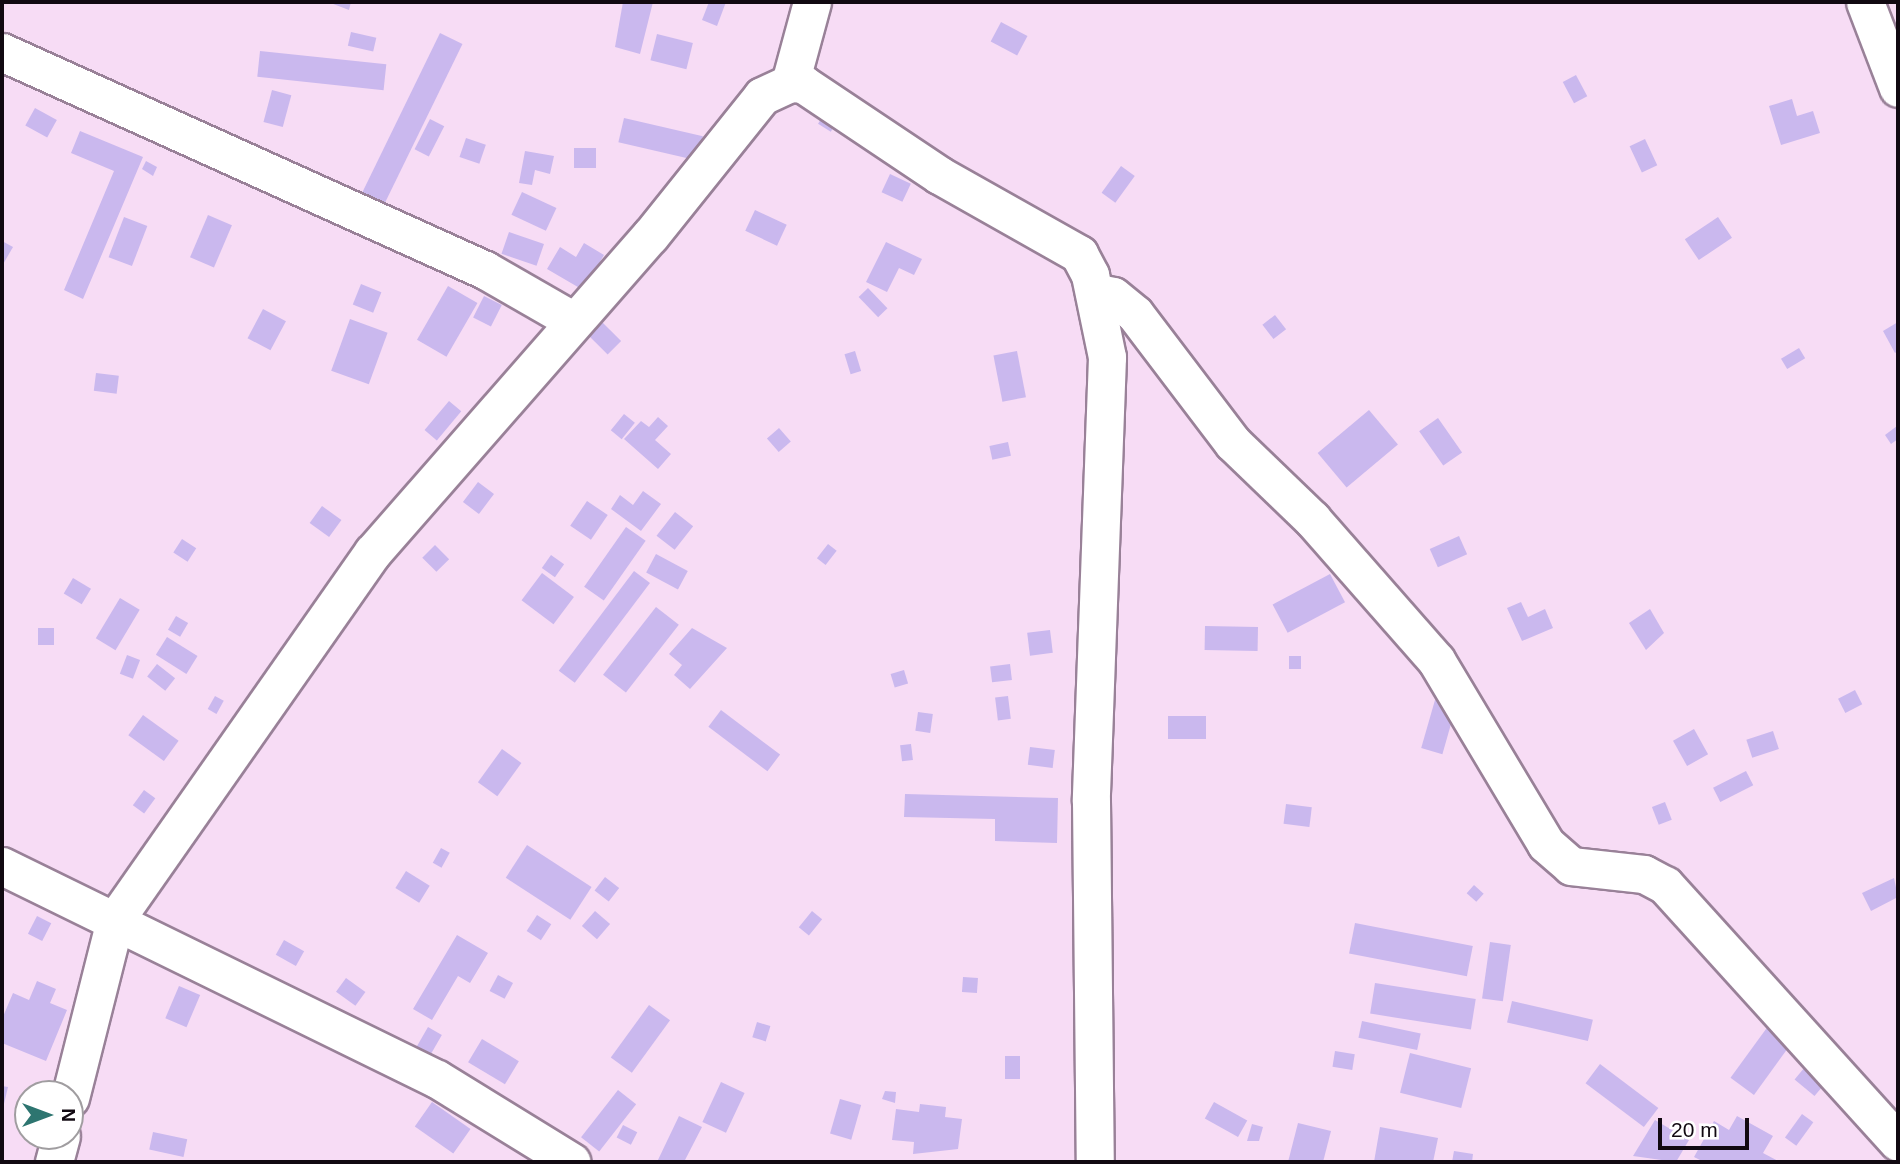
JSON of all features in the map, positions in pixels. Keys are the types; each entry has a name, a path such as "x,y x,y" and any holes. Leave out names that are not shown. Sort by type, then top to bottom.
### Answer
{"street":[{"path":"790,83 812,2"},
{"path":"1865,2 1898,88"},
{"path":"2,52 485,270 572,320"},
{"path":"75,1080 115,920 373,552 572,320 650,236 762,96 790,83 803,84 939,175 1079,254 1094,292 1107,357 1091,801 1097,1161"},
{"path":"1094,292 1113,296 1135,314 1233,443 1312,519 1436,660 1546,844 1571,866 1644,874 1665,885 1898,1142"},
{"path":"2,866 437,1079 572,1162"}],"building":[{"path":"328,2 351,2 349,10"},
{"path":"623,2 653,2 640,54 615,47"},
{"path":"709,2 726,2 717,26 702,20"},
{"path":"1001,22 1027,36 1017,56 991,41"},
{"path":"351,32 376,38 373,51 348,46"},
{"path":"440,33 462,44 384,205 362,194"},
{"path":"657,34 693,43 686,69 650,60"},
{"path":"260,51 386,64 384,90 257,77"},
{"path":"1576,75 1587,96 1574,103 1563,82"},
{"path":"272,90 291,95 283,127 263,122"},
{"path":"1792,99 1797,116 1813,111 1820,133 1781,145 1769,106"},
{"path":"35,108 57,120 47,138 25,125"},
{"path":"826,111 839,119 831,132 818,124"},
{"path":"624,118 703,136 697,161 618,142"},
{"path":"430,119 444,126 429,157 415,149"},
{"path":"80,131 143,157 83,299 64,290 114,171 71,153"},
{"path":"466,138 486,145 479,164 459,157"},
{"path":"1645,139 1657,165 1642,172 1630,146"},
{"path":"574,148 596,148 596,168 574,168"},
{"path":"525,151 554,156 550,174 535,170 532,185 519,183"},
{"path":"146,161 157,167 153,176 142,169"},
{"path":"1121,166 1135,176 1115,203 1102,193"},
{"path":"890,174 911,184 902,202 882,192"},
{"path":"522,192 556,208 546,231 511,215"},
{"path":"755,210 787,225 777,246 745,231"},
{"path":"208,215 232,225 214,268 190,257"},
{"path":"124,217 147,226 132,266 109,257"},
{"path":"1718,217 1732,238 1699,260 1685,239"},
{"path":"509,232 544,244 536,266 502,254"},
{"path":"2,241 13,247 2,266"},
{"path":"886,242 922,259 914,275 899,268 887,292 866,282"},
{"path":"584,243 604,255 583,290 547,269 560,247 576,257"},
{"path":"361,284 381,292 373,313 353,304"},
{"path":"448,286 477,303 446,357 417,340"},
{"path":"868,288 887,308 878,317 859,297"},
{"path":"484,296 502,305 491,326 473,317"},
{"path":"263,309 286,321 270,350 248,338"},
{"path":"1275,315 1286,329 1273,339 1262,325"},
{"path":"350,319 388,333 369,384 331,371"},
{"path":"602,322 621,341 608,355 589,335"},
{"path":"1898,322 1898,351 1895,353 1883,331"},
{"path":"1799,348 1805,358 1787,369 1781,359"},
{"path":"855,351 861,371 851,374 844,354"},
{"path":"1017,351 1026,397 1002,402 993,356"},
{"path":"96,373 119,376 117,394 94,391"},
{"path":"449,401 461,411 437,440 425,430"},
{"path":"1369,410 1398,444 1347,488 1318,453"},
{"path":"624,414 635,423 622,439 611,430"},
{"path":"658,417 668,426 655,440 671,454 658,469 624,439 641,421 649,427"},
{"path":"1438,418 1462,452 1443,466 1419,431"},
{"path":"1897,426 1898,439 1891,444 1885,435"},
{"path":"779,428 791,442 779,452 767,438"},
{"path":"1008,442 1011,456 992,460 989,446"},
{"path":"478,482 494,494 479,514 463,502"},
{"path":"643,491 661,504 641,531 611,509 620,495 633,505"},
{"path":"587,501 608,515 591,540 570,526"},
{"path":"322,506 341,520 329,537 310,523"},
{"path":"675,512 693,526 675,550 657,536"},
{"path":"626,527 646,541 604,601 584,587"},
{"path":"1459,536 1467,554 1438,567 1430,549"},
{"path":"182,539 196,548 188,562 173,552"},
{"path":"828,544 837,551 826,565 817,558"},
{"path":"435,545 449,559 436,572 422,558"},
{"path":"656,554 688,571 678,589 646,573"},
{"path":"551,555 564,564 555,577 542,568"},
{"path":"634,571 650,583 575,683 559,671"},
{"path":"542,573 574,597 553,624 522,600"},
{"path":"1330,574 1345,602 1288,633 1273,605"},
{"path":"73,578 91,589 82,604 64,593"},
{"path":"120,598 140,610 116,650 96,638"},
{"path":"1521,602 1528,617 1545,609 1553,628 1522,641 1507,608"},
{"path":"656,607 679,625 626,693 603,675"},
{"path":"1650,609 1664,633 1646,650 1629,623"},
{"path":"176,616 188,623 180,637 168,630"},
{"path":"1205,626 1258,627 1258,651 1205,650"},
{"path":"38,628 54,628 54,645 38,645"},
{"path":"692,628 727,648 690,689 674,675 682,665 669,654"},
{"path":"1050,630 1053,653 1030,656 1027,633"},
{"path":"167,637 198,656 186,674 156,655"},
{"path":"127,655 140,660 133,679 120,674"},
{"path":"1289,656 1301,656 1301,669 1289,669"},
{"path":"157,664 175,678 165,691 147,677"},
{"path":"1010,664 1012,680 992,682 990,666"},
{"path":"904,670 908,683 895,687 891,674"},
{"path":"1855,690 1862,704 1845,713 1838,699"},
{"path":"215,696 224,701 216,714 208,709"},
{"path":"1008,696 1011,719 998,720 995,698"},
{"path":"1435,700 1456,706 1442,754 1421,748"},
{"path":"721,710 780,755 767,771 708,727"},
{"path":"918,712 933,714 930,733 915,731"},
{"path":"143,715 179,741 164,761 128,735"},
{"path":"1168,716 1206,716 1206,739 1168,739"},
{"path":"1694,729 1708,754 1687,766 1673,741"},
{"path":"1773,731 1779,749 1752,758 1746,740"},
{"path":"911,744 913,760 902,761 900,745"},
{"path":"1030,747 1055,750 1053,768 1028,765"},
{"path":"502,749 521,763 497,796 478,782"},
{"path":"1746,771 1753,785 1720,802 1713,788"},
{"path":"144,790 155,798 144,814 133,805"},
{"path":"905,794 1058,798 1057,843 995,841 995,819 904,817"},
{"path":"1665,802 1672,820 1659,825 1652,807"},
{"path":"1286,804 1312,807 1309,827 1284,824"},
{"path":"527,845 592,887 570,920 506,878"},
{"path":"441,848 450,853 442,868 433,863"},
{"path":"406,871 430,886 419,903 395,888"},
{"path":"605,877 619,888 609,901 595,890"},
{"path":"1894,878 1898,897 1871,911 1862,893"},
{"path":"1474,885 1484,894 1476,902 1467,893"},
{"path":"595,911 610,924 597,939 582,926"},
{"path":"812,911 822,919 809,936 799,927"},
{"path":"537,915 551,924 541,940 527,931"},
{"path":"37,916 51,923 42,941 28,934"},
{"path":"1355,923 1473,946 1467,976 1349,953"},
{"path":"457,935 488,953 470,983 458,976 432,1020 413,1009"},
{"path":"284,940 304,951 296,966 276,955"},
{"path":"1490,942 1511,945 1503,1001 1482,998"},
{"path":"498,975 513,983 505,999 490,991"},
{"path":"963,977 978,978 977,993 962,992"},
{"path":"346,978 365,992 355,1006 336,992"},
{"path":"37,981 56,989 50,1003 67,1010 46,1061 2,1043 2,1019 13,993 29,1000"},
{"path":"1375,983 1476,999 1471,1030 1370,1014"},
{"path":"179,986 200,995 186,1027 165,1018"},
{"path":"1512,1001 1593,1020 1588,1041 1507,1022"},
{"path":"649,1005 670,1020 632,1073 611,1058"},
{"path":"1774,1018 1797,1035 1754,1095 1731,1078"},
{"path":"1362,1021 1421,1033 1417,1050 1358,1038"},
{"path":"757,1022 770,1026 766,1041 752,1037"},
{"path":"428,1027 442,1035 430,1055 417,1047"},
{"path":"482,1039 519,1061 505,1084 468,1062"},
{"path":"1335,1051 1355,1054 1352,1070 1332,1067"},
{"path":"1410,1053 1471,1068 1461,1108 1400,1093"},
{"path":"1005,1056 1020,1056 1020,1079 1005,1079"},
{"path":"1810,1061 1830,1078 1814,1096 1795,1079"},
{"path":"1600,1064 1658,1108 1644,1127 1586,1083"},
{"path":"721,1082 745,1093 726,1133 702,1122"},
{"path":"2,1086 8,1087 3,1108 2,1108"},
{"path":"618,1090 636,1104 599,1151 581,1137"},
{"path":"885,1091 896,1092 895,1103 882,1099"},
{"path":"840,1099 861,1105 851,1140 830,1134"},
{"path":"432,1102 471,1129 453,1154 415,1127"},
{"path":"1214,1102 1247,1120 1238,1137 1205,1119"},
{"path":"920,1104 946,1107 945,1117 962,1119 958,1149 913,1154 914,1142 892,1140 896,1109 919,1112"},
{"path":"1802,1114 1813,1122 1796,1146 1785,1137"},
{"path":"679,1116 702,1127 684,1162 657,1162"},
{"path":"1737,1116 1773,1136 1763,1153 1780,1162 1704,1162 1694,1157 1714,1121 1729,1130"},
{"path":"1655,1120 1689,1140 1676,1162 1633,1156"},
{"path":"1298,1123 1331,1131 1323,1162 1288,1162"},
{"path":"1252,1124 1263,1127 1259,1141 1247,1141"},
{"path":"623,1125 637,1132 631,1145 617,1137"},
{"path":"1380,1127 1438,1138 1433,1162 1374,1162"},
{"path":"153,1132 187,1139 183,1157 149,1150"},
{"path":"1454,1151 1473,1154 1472,1162 1452,1162"}]}
